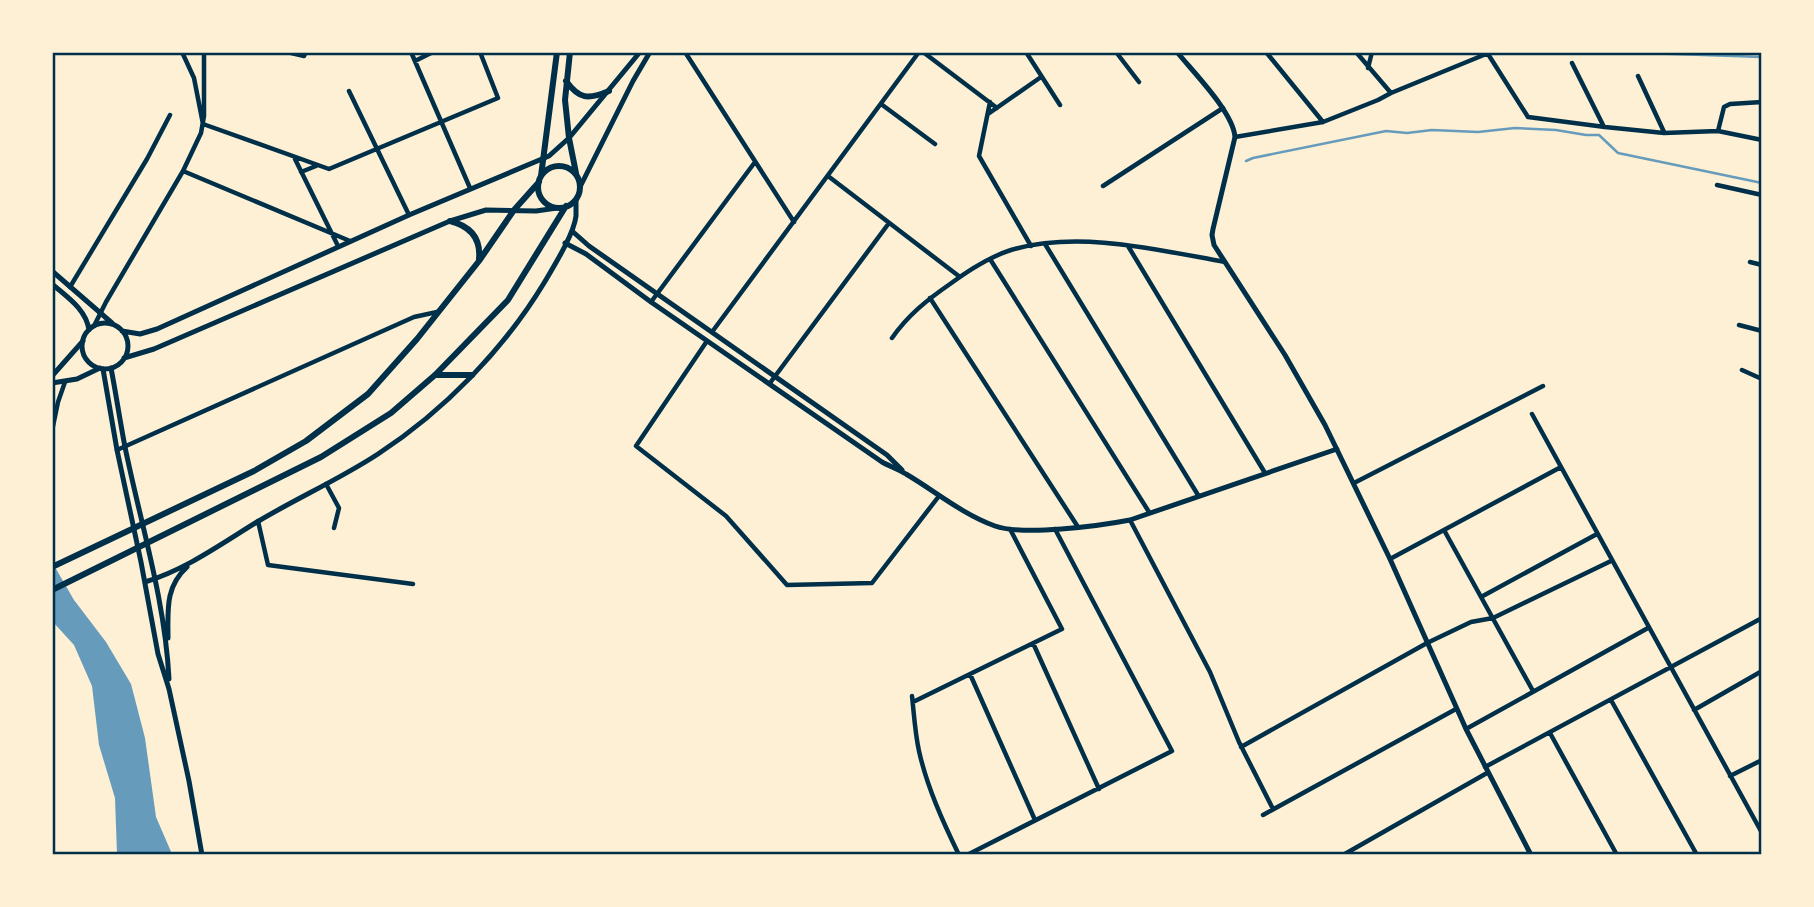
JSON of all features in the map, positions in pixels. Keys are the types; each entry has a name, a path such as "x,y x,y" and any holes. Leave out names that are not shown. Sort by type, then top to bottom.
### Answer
{"main road":[{"path":"557,52 540,180 541,196 545,202 557,208 576,200 580,187 569,138 565,100 570,52"},
{"path":"566,81 573,90 584,96 598,96 609,92"},
{"path":"52,567 254,471 306,441 368,394 416,339 479,261 514,210 551,168 558,166 571,170 576,175"},
{"path":"52,590 321,457 391,413 435,376 508,300 566,206"},
{"path":"450,221 461,223 477,239 479,261"},
{"path":"435,376 472,375"}],"street":[{"path":"182,52 194,78 203,124"},
{"path":"101,369 88,362 82,348 85,334 92,328 183,171 198,140 203,124 204,52"},
{"path":"287,52 304,57 306,52"},
{"path":"411,52 470,188"},
{"path":"415,61 433,52"},
{"path":"203,124 329,169 498,98 480,52"},
{"path":"92,328 106,324 140,334 157,329 470,188 542,160 559,149 569,138 640,52"},
{"path":"580,187 650,52"},
{"path":"685,52 794,222"},
{"path":"712,332 921,52 997,108"},
{"path":"1026,52 1060,106"},
{"path":"1116,52 1139,82"},
{"path":"1177,52 1223,108 1234,127 1236,137 1212,235 1214,245 1292,367 1337,449 1390,559 1466,729 1531,855"},
{"path":"1266,52 1323,122"},
{"path":"1356,52 1391,93"},
{"path":"1368,68 1373,52"},
{"path":"1236,137 1323,122 1489,53 1528,117 1664,133 1718,131 1762,140"},
{"path":"1572,64 1605,127"},
{"path":"988,114 1041,76"},
{"path":"1638,76 1664,133"},
{"path":"349,91 409,215"},
{"path":"990,102 979,156 1031,246"},
{"path":"1718,131 1724,107 1730,104 1762,102"},
{"path":"881,104 935,144"},
{"path":"1103,186 1223,108"},
{"path":"70,287 147,159 170,115"},
{"path":"294,158 338,246"},
{"path":"651,302 755,161"},
{"path":"301,172 317,165"},
{"path":"183,171 350,241"},
{"path":"828,176 960,277"},
{"path":"1717,185 1762,195"},
{"path":"145,582 192,562 378,454 433,412 490,357 527,312 572,230 576,200"},
{"path":"52,383 65,382 111,368 124,358 164,345 450,221 477,212 557,208"},
{"path":"769,383 888,223"},
{"path":"572,230 589,246 887,455 904,473"},
{"path":"565,243 586,254 882,462 993,525 1010,529 1055,528 1130,520 1337,449"},
{"path":"891,338 908,316 960,277 990,259 1031,246 1071,243 1127,245 1225,262"},
{"path":"1045,244 1198,495"},
{"path":"1127,245 1265,472"},
{"path":"990,259 1149,512"},
{"path":"1750,262 1762,265"},
{"path":"52,271 119,329 127,344 124,358"},
{"path":"52,284 81,310 92,328"},
{"path":"930,298 1078,527"},
{"path":"117,450 414,317 437,312"},
{"path":"1739,325 1762,331"},
{"path":"708,340 636,446 726,516 787,585 872,583 939,496"},
{"path":"52,376 83,341"},
{"path":"111,368 125,447 155,579 167,652"},
{"path":"101,369 158,654 189,780 202,855"},
{"path":"1742,370 1762,379"},
{"path":"52,431 65,382"},
{"path":"1354,483 1543,386"},
{"path":"1532,414 1762,833"},
{"path":"1390,559 1560,467"},
{"path":"326,483 339,508 334,528"},
{"path":"1130,520 1210,672 1241,747 1273,809"},
{"path":"258,522 268,565 413,584"},
{"path":"967,855 1172,751 1055,528"},
{"path":"959,855 948,833 919,751 912,699 1062,629 1010,529"},
{"path":"1444,530 1533,691"},
{"path":"1481,597 1597,534"},
{"path":"1241,747 1427,643 1471,622 1493,618 1611,561"},
{"path":"169,690 167,652 171,588 178,575 192,562"},
{"path":"1343,855 1550,733 1762,618"},
{"path":"1466,729 1648,628"},
{"path":"1033,643 1099,789"},
{"path":"1694,710 1762,671"},
{"path":"970,674 1035,820"},
{"path":"1611,700 1697,855"},
{"path":"1263,815 1457,709"},
{"path":"1550,733 1617,855"},
{"path":"1730,776 1762,760"}],"water":[{"path":"52,562 74,600 106,642 131,684 145,738 156,817 172,854 117,854 115,798 99,745 92,686 74,645 53,622"}],"waterway":[{"path":"1615,52 1762,57"},
{"path":"1246,161 1386,131 1478,132 1515,128 1599,135 1618,153 1762,183"}]}
